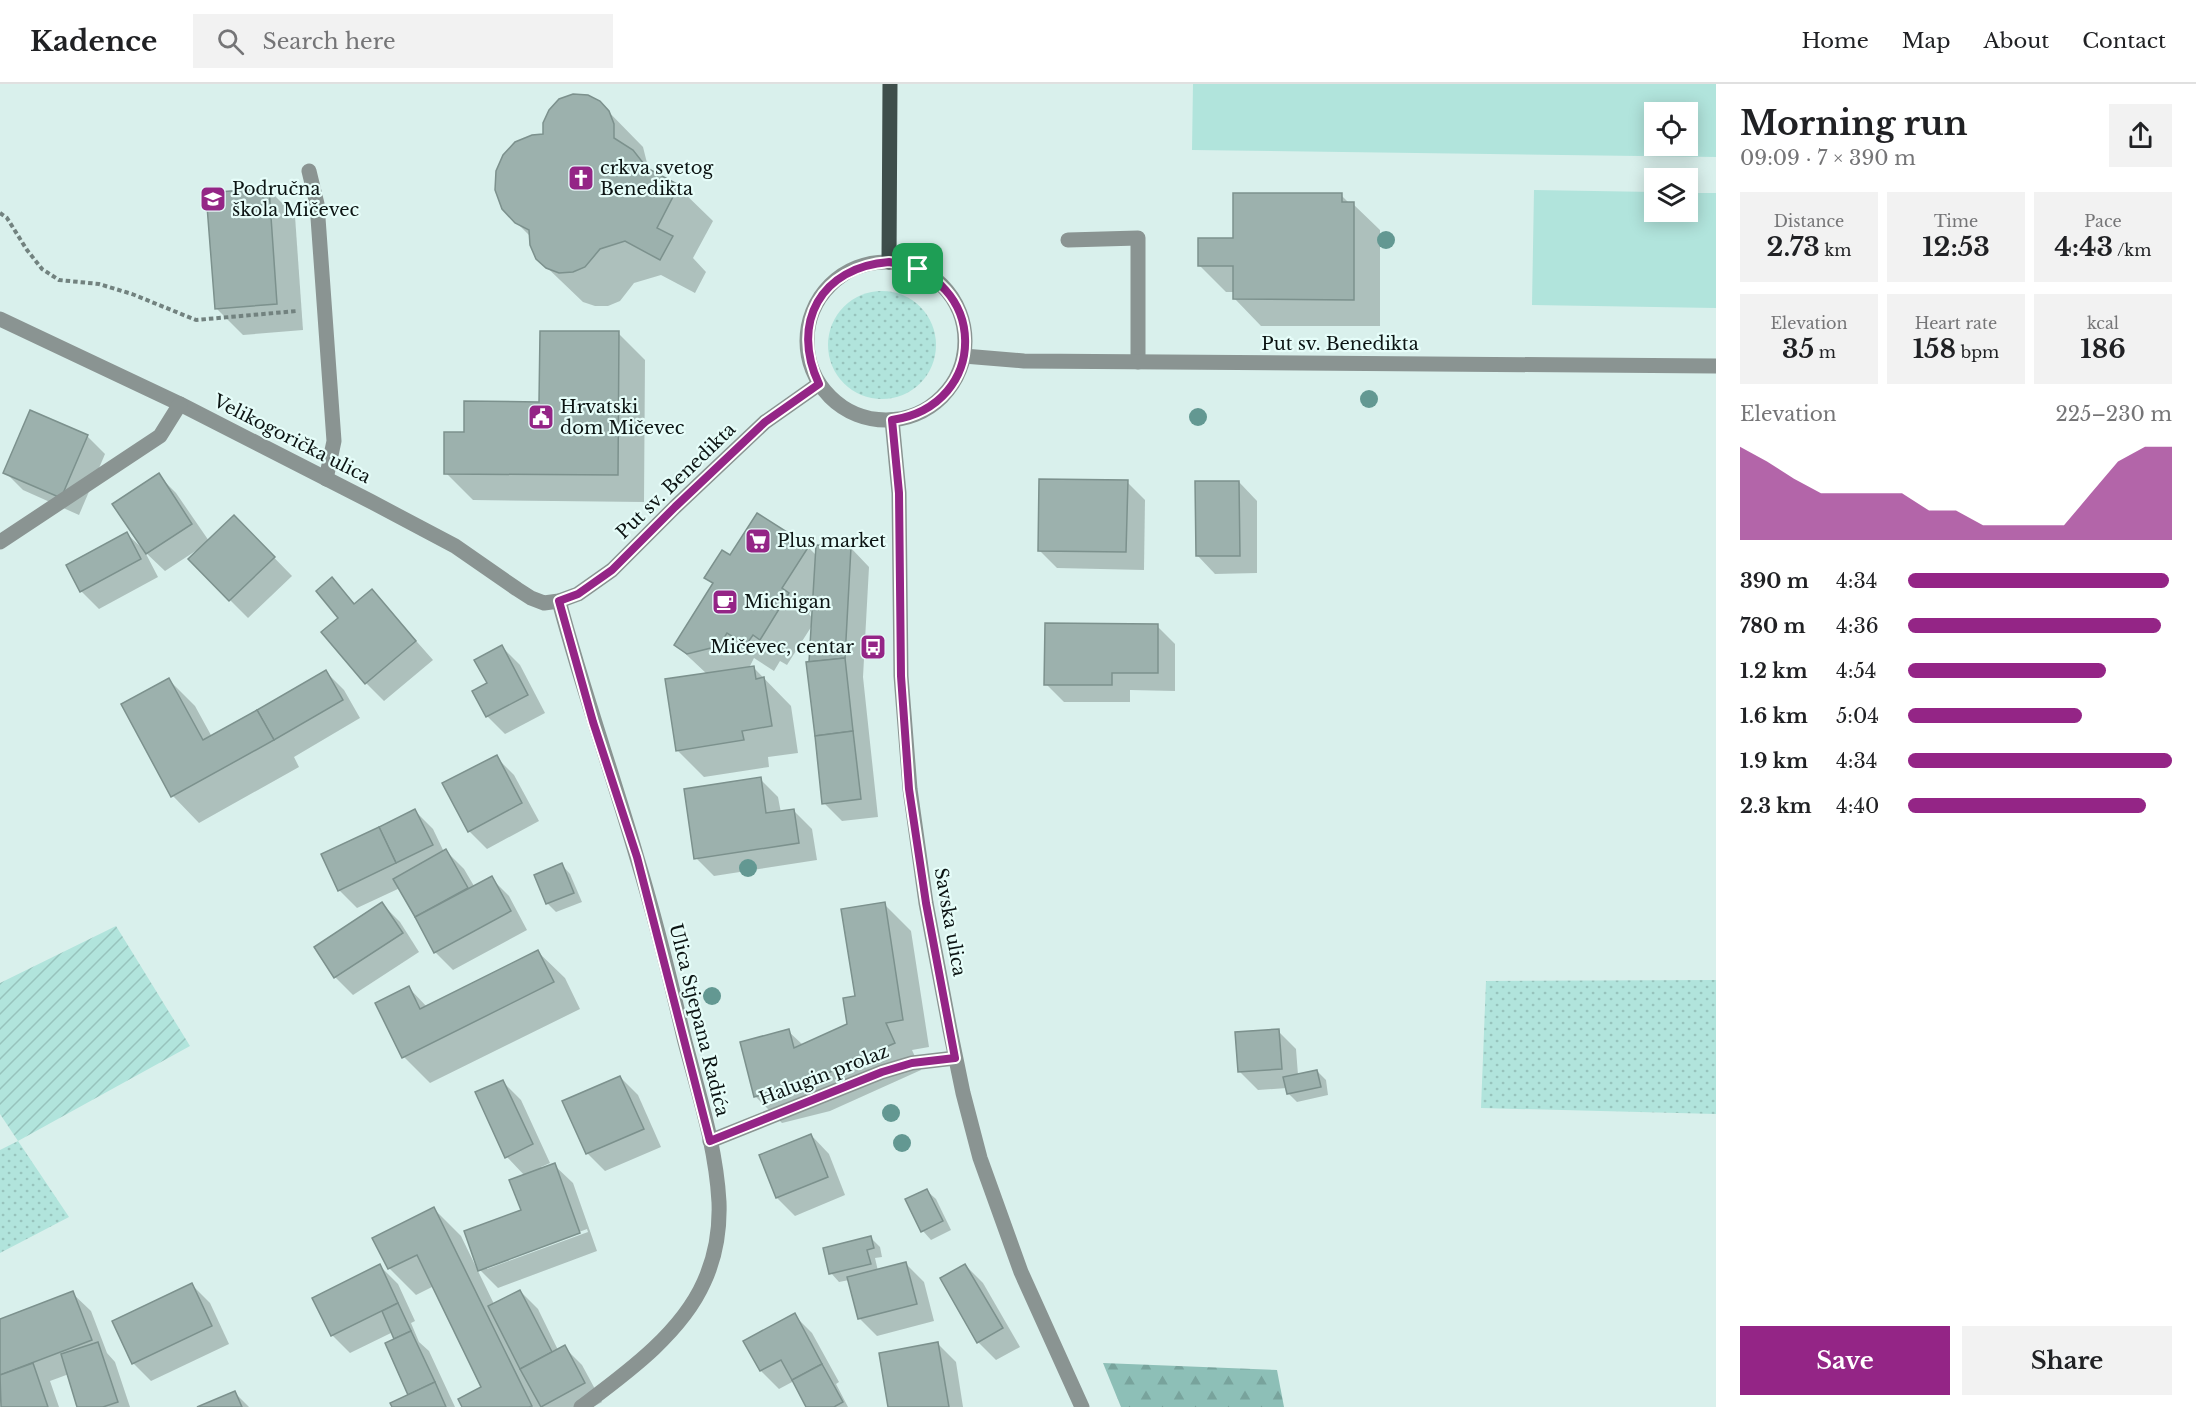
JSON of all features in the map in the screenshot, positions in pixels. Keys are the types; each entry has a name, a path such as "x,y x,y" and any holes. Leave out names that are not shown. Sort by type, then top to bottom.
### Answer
{"main road":[{"path":"889,262 890,84"}],"street":[{"path":"309,171 316,204 334,441 326,479"},
{"path":"1068,240 1137,238 1138,362"},
{"path":"889,262 918,269 935,279 950,295 961,315 965,337 964,356 959,372 950,388 932,406 905,418 871,419 848,411 829,396 819,384 810,365 807,338 813,312 827,288 848,272 870,263 889,262"},
{"name":"Velikogorička ulica","path":"0,319 180,404 454,546 531,598 544,603 559,601"},
{"name":"Put sv. Benedikta","path":"964,356 1024,361 1716,366"},
{"name":"Put sv. Benedikta","path":"559,601 578,594 612,570 765,422 819,384"},
{"path":"0,542 160,436 180,404"},
{"name":"Savska ulica","path":"892,420 899,493 901,676 909,789 926,903 955,1058 980,1158 1021,1272 1082,1407"},
{"name":"Ulica Stjepana Radića","path":"559,601 593,722 637,857 710,1141 719,1203 717,1240 704,1282 683,1315 642,1359 581,1407"},
{"name":"Halugin prolaz","path":"710,1141 882,1072 912,1063 955,1058"}],"path":[{"path":"0,213 7,218 42,269 60,280 99,284 132,294 196,320 325,309"}],"green space":[{"path":"1193,84 1716,84 1716,157 1192,150"},
{"path":"1534,190 1644,192 1644,222 1698,222 1698,193 1716,193 1716,308 1532,305"},
{"path":"882,291 903,295 920,307 932,324 936,345 932,366 920,383 903,395 882,399 861,395 844,383 832,366 828,345 832,324 844,307 861,295"},
{"path":"116,926 190,1046 18,1141 0,1114 0,983"},
{"path":"1716,980 1716,1114 1481,1108 1486,981"},
{"path":"18,1141 69,1217 0,1253 0,1150"},
{"path":"1103,1363 1277,1370 1284,1407 1121,1407"}],"building":[{"name":"crkva svetog Benedikta","path":"573,94 588,95 600,101 609,111 614,124 614,138 633,150 647,168 679,185 657,228 673,236 660,260 625,241 600,249 585,267 573,272 559,273 546,268 536,259 530,245 529,230 515,223 502,209 495,190 496,171 503,155 515,142 532,135 543,134 543,123 549,110 559,99"},
{"path":"269,188 277,304 215,309 206,193"},
{"path":"1233,193 1342,193 1342,202 1354,202 1354,300 1233,299 1233,266 1198,266 1198,238 1233,238"},
{"name":"Hrvatski dom Mičevec","path":"540,331 619,331 618,475 444,474 444,432 464,432 464,401 539,402"},
{"path":"30,410 88,435 61,498 3,473"},
{"path":"159,473 192,524 146,554 112,504"},
{"path":"1039,479 1128,480 1126,552 1038,551"},
{"path":"1195,481 1239,481 1240,556 1196,556"},
{"path":"757,513 809,546 782,588 789,593 760,640 753,635 746,645 727,633 719,646 687,654 674,645 713,583 704,578 722,550 730,555"},
{"path":"234,515 275,557 229,601 188,559"},
{"path":"127,532 141,559 80,592 66,565"},
{"path":"816,545 851,547 845,658 809,662"},
{"path":"332,577 354,604 372,589 416,641 365,684 321,632 338,618 316,591"},
{"path":"1045,623 1158,624 1158,673 1112,673 1112,685 1044,685"},
{"path":"502,645 528,695 486,717 472,691 487,683 474,660"},
{"path":"845,658 853,731 815,736 806,662"},
{"path":"754,666 756,679 764,677 772,726 742,731 744,740 676,751 665,679"},
{"path":"326,670 343,700 274,740 257,710"},
{"path":"169,678 203,740 257,710 274,740 171,797 121,704"},
{"path":"853,731 861,799 822,804 815,736"},
{"path":"497,755 522,803 468,832 442,783"},
{"path":"761,777 766,813 794,809 799,843 694,859 684,789"},
{"path":"415,809 433,845 396,863 379,827"},
{"path":"379,827 396,863 338,891 321,854"},
{"path":"446,849 468,888 415,917 393,879"},
{"path":"562,863 574,893 546,904 534,875"},
{"path":"492,876 511,911 434,953 415,917"},
{"path":"382,902 403,933 334,978 314,947"},
{"path":"885,902 903,1020 886,1023 895,1043 803,1084 754,1097 740,1042 789,1029 794,1048 847,1024 843,998 855,996 841,909"},
{"path":"538,950 554,982 402,1058 375,1003 409,986 420,1009"},
{"path":"1279,1029 1282,1069 1238,1072 1235,1032"},
{"path":"1317,1070 1321,1087 1287,1094 1283,1077"},
{"path":"620,1076 644,1129 586,1154 562,1101"},
{"path":"503,1080 533,1144 505,1158 475,1092"},
{"path":"811,1134 828,1177 776,1198 759,1155"},
{"path":"555,1163 580,1233 478,1271 464,1231 521,1210 509,1180"},
{"path":"927,1189 943,1221 921,1232 905,1199"},
{"path":"434,1207 532,1406 462,1407 458,1399 481,1387 417,1255 388,1269 372,1238"},
{"path":"871,1236 874,1248 867,1250 871,1264 829,1274 823,1248"},
{"path":"906,1262 917,1304 858,1319 847,1277"},
{"path":"380,1264 398,1303 331,1336 312,1298"},
{"path":"965,1264 1003,1328 977,1343 940,1278"},
{"path":"192,1283 212,1326 132,1364 112,1321"},
{"path":"520,1290 552,1352 520,1369 488,1306"},
{"path":"73,1291 92,1340 0,1375 0,1319"},
{"path":"398,1303 411,1331 394,1339 382,1311"},
{"path":"795,1313 822,1364 792,1380 781,1360 760,1371 743,1341"},
{"path":"411,1331 435,1382 408,1395 385,1343"},
{"path":"98,1342 118,1402 103,1407 77,1407 61,1354"},
{"path":"938,1342 949,1407 888,1407 879,1353"},
{"path":"565,1345 585,1383 541,1407 520,1369"},
{"path":"33,1363 48,1407 1,1407 0,1375"},
{"path":"822,1364 843,1402 834,1407 806,1407 792,1380"},
{"path":"435,1382 446,1407 392,1407 390,1403"},
{"path":"235,1391 242,1407 197,1407"}],"place":[{"name":"crkva svetog Benedikta","path":"581,178"},
{"name":"Područna škola Mičevec","path":"213,199"},
{"name":"Hrvatski dom Mičevec","path":"541,417"},
{"name":"Plus market","path":"758,541"},
{"name":"Michigan","path":"725,602"},
{"name":"Mičevec, centar","path":"873,647"}],"route":[{"path":"870,263 903,263 918,269 935,279 950,295 961,315 965,337 964,356 959,372 950,388 932,406 905,418 892,420 899,493 901,676 909,789 926,903 955,1058 912,1063 882,1072 710,1141 637,857 593,722 559,601 578,594 612,570 765,422 819,384 810,365 807,338 813,312 827,288 848,272 870,263"}]}
